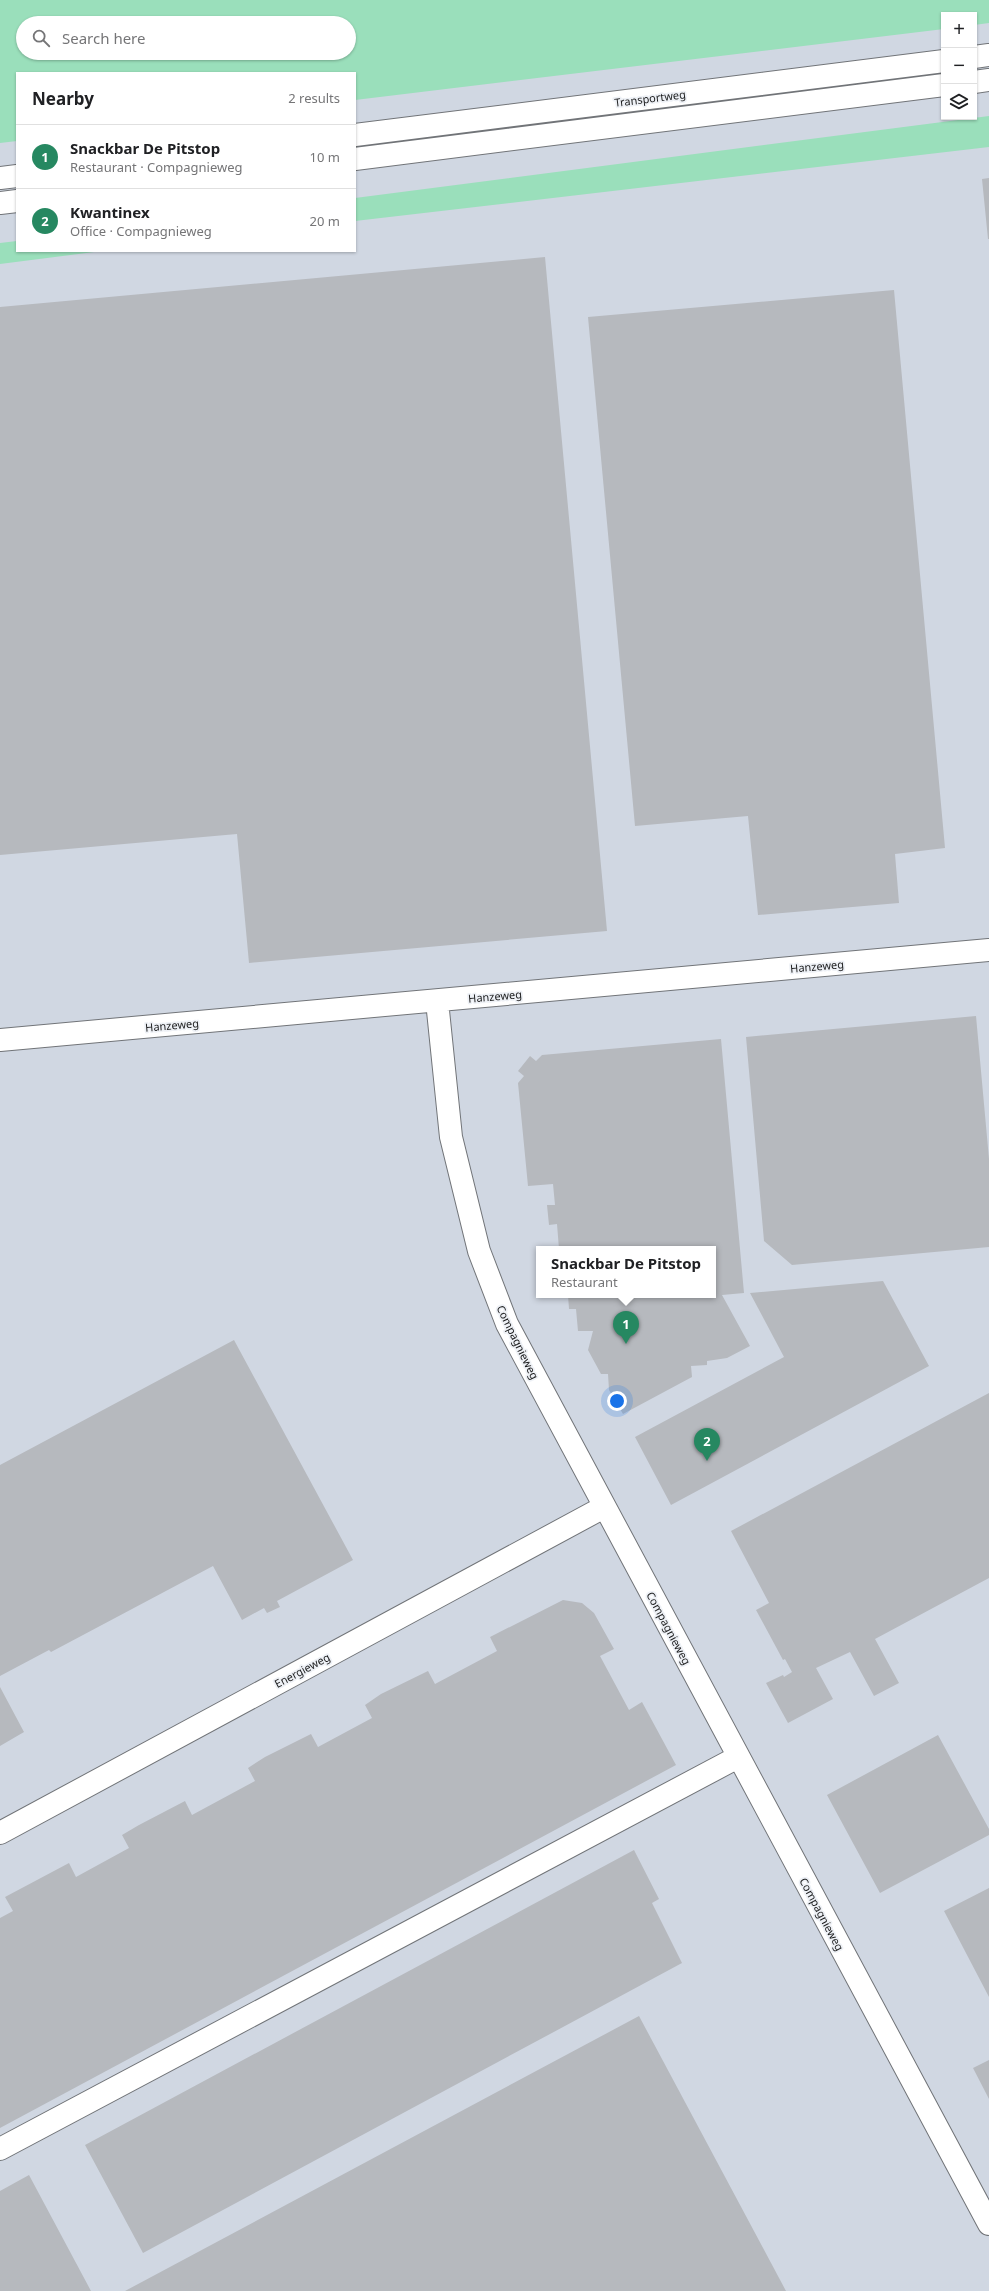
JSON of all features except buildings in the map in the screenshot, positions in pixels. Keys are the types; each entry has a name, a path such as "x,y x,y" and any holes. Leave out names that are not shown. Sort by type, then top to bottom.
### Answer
{"street":[{"path":"977,57 989,55"},
{"name":"Transportweg","path":"356,135 941,61"},
{"path":"977,82 989,80"},
{"path":"356,159 941,85"},
{"path":"0,178 16,176"},
{"path":"0,204 16,201"},
{"name":"Hanzeweg","path":"0,1040 989,950"},
{"name":"Compagnieweg","path":"437,1001 451,1137 479,1251 507,1324 989,2224"},
{"name":"Energieweg","path":"0,1833 604,1507"},
{"path":"0,2149 738,1757"}],"shaded area":[{"path":"989,0 989,2291 0,2291 0,82 16,79 16,252 356,252 356,72 355,72 351,60 356,60 356,52"}],"green space":[{"path":"0,0 989,0 989,23 977,25 977,12 941,12 941,29 356,100 356,72 16,72 16,141 0,143"},
{"path":"989,116 989,147 356,221 356,198 958,120 977,120 977,118"},
{"path":"16,241 16,252 94,252 0,264 0,243"}],"place":[{"name":"Snackbar De Pitstop","path":"626,1344"},
{"name":"Kwantinex","path":"707,1461"}]}
